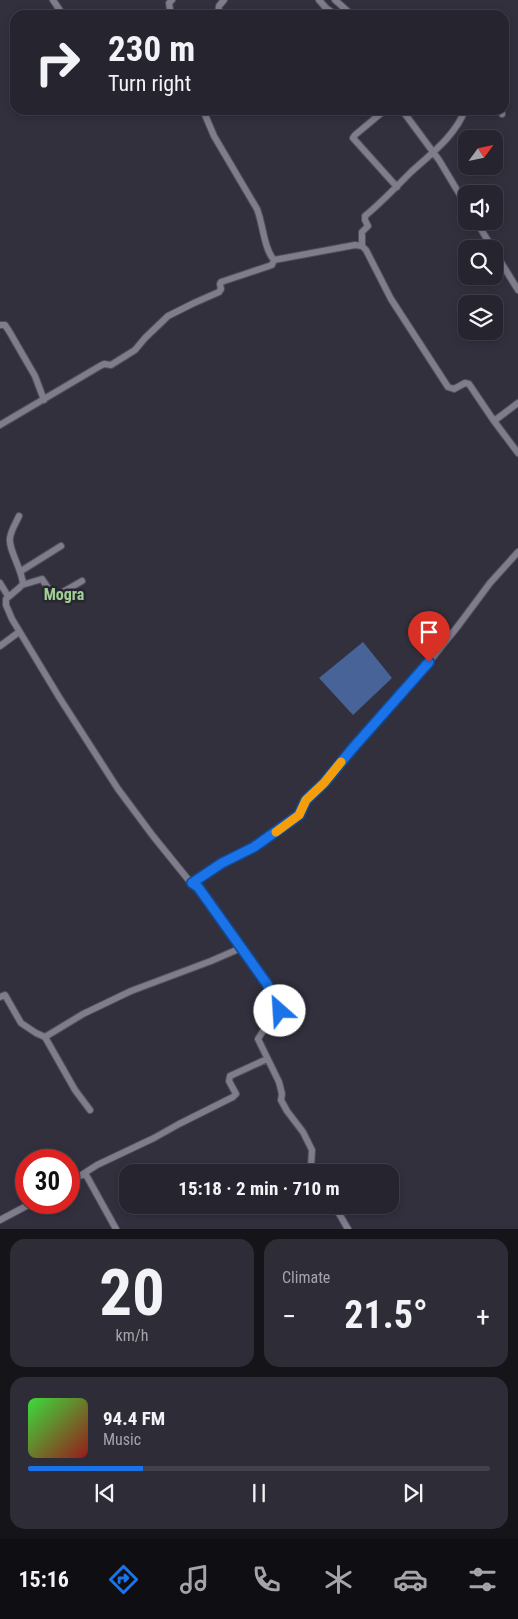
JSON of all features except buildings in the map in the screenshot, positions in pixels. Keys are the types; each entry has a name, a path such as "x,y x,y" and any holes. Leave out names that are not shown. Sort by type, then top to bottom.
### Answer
{"street":[{"path":"319,0 329,10"},
{"path":"335,0 346,10"},
{"path":"205,115 214,136 257,209 262,221 268,250 274,260"},
{"path":"379,115 354,135 353,138 397,187"},
{"path":"406,115 434,152 458,192"},
{"path":"362,246 362,232 368,226 365,216 434,152 454,130 462,115"},
{"path":"274,260 355,245 362,246 366,250 391,299 448,387 454,389 465,383 469,384 518,453"},
{"path":"0,426 100,366 104,364 111,365 135,350 168,316 194,302 219,292 221,282 272,265 274,260"},
{"path":"503,266 518,290"},
{"path":"0,325 5,326 9,331 35,376 44,400"},
{"path":"494,421 518,403"},
{"path":"19,516 10,535 10,540 21,571 22,585"},
{"path":"21,571 61,546"},
{"path":"192,883 222,863 254,847 299,815 306,800 324,783 429,662 490,582 518,552"},
{"path":"82,581 54,597 42,579 22,585 8,596 6,605 19,632 118,789 153,836 192,883 202,892 267,984 281,1015 258,1037 279,1082 282,1094 281,1100 312,1150 312,1164"},
{"path":"0,583 8,596"},
{"path":"0,646 19,632"},
{"path":"45,1037 83,1014 131,991 241,948"},
{"path":"0,997 5,995 22,1023 45,1037 75,1090 90,1110"},
{"path":"80,1176 97,1165 233,1097 236,1094 229,1081 230,1076 267,1059"},
{"path":"85,1173 116,1229"},
{"path":"0,1220 15,1212"},
{"path":"338,1214 344,1228"}],"water":[{"path":"363,642 392,678 353,715 319,678"}],"slow traffic":[{"path":"276,832 299,815 304,802 324,783 341,762"}],"district":[{"name":"Mogra","path":"64,594"}],"route":[{"path":"280,1011 267,984 198,887 192,883 222,863 254,847 299,815 304,802 324,783 429,662"}]}
